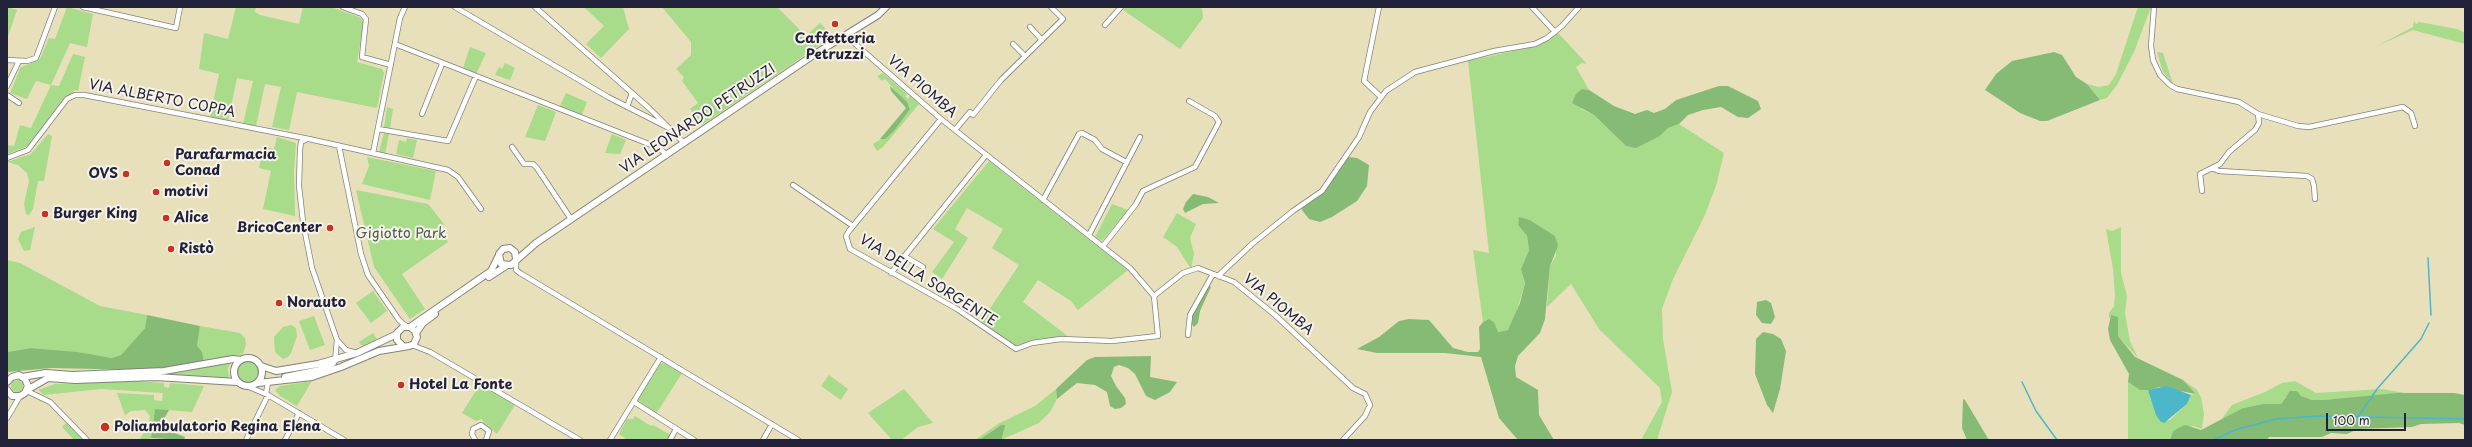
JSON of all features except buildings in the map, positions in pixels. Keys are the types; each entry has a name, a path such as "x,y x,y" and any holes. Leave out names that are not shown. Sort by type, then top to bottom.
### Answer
{"main road":[{"name":"VIA LEONARDO PETRUZZI","path":"874,16 881,7"},
{"name":"VIA LEONARDO PETRUZZI","path":"516,260 536,243 571,219 845,35 874,16 878,15 886,7"},
{"name":"VIA LEONARDO PETRUZZI","path":"513,250 522,250 536,243"},
{"path":"7,382 10,377 22,377 46,373 72,375 164,371 233,359 253,359 268,370 282,371 335,361 357,353 403,329 491,271 504,249 513,250 516,260 511,266 506,266 427,320 416,333 417,340 412,345 379,351 317,375 268,383 258,383 249,387 237,382 156,377 75,380 48,378 27,390 20,396 15,397 7,393"},
{"path":"498,257 499,262 506,266"},
{"path":"403,329 416,333"},
{"path":"403,329 397,340 403,346"},
{"path":"237,382 234,369 242,360"},
{"path":"268,383 273,380 320,370 335,361"},
{"path":"258,383 263,375 261,366"},
{"path":"22,377 27,382 27,390"}],"street":[{"path":"7,60 30,61 38,55 55,7"},
{"path":"83,7 176,28 180,7"},
{"path":"343,7 362,14 366,19 362,57 391,65"},
{"path":"373,154 400,18 405,7"},
{"path":"455,7 608,97 669,128"},
{"path":"536,7 655,114 684,143"},
{"path":"955,130 970,112 974,114 1001,80 1063,19 1051,7"},
{"path":"1105,25 1121,7"},
{"path":"1379,7 1364,81 1380,96"},
{"path":"1532,7 1555,32"},
{"path":"1188,335 1190,315 1215,275 1293,211 1322,191 1359,137 1370,112 1380,96 1415,72 1494,51 1522,48 1547,38 1555,32 1579,7"},
{"path":"2154,7 2152,46 2154,60 2160,75 2170,85 2177,89 2239,102 2258,114 2298,126 2309,127 2403,107 2411,113 2415,126"},
{"path":"1030,27 1042,40"},
{"name":"VIA PIOMBA","path":"845,35 941,119 1130,268 1154,296 1183,273 1198,268 1234,282 1275,315 1315,350 1345,382 1365,394 1370,405 1365,416 1343,440"},
{"path":"395,44 442,64 655,147 666,155"},
{"path":"1013,44 1025,56"},
{"path":"7,86 19,61"},
{"path":"422,114 442,64"},
{"path":"378,129 448,141 476,76"},
{"path":"627,107 632,93"},
{"name":"VIA ALBERTO COPPA","path":"7,158 23,153 32,146 67,99 80,94 291,135 453,172 481,209"},
{"path":"7,95 20,103"},
{"path":"1103,246 1136,204 1143,191 1195,167 1219,122 1215,116 1189,101"},
{"path":"650,119 655,114"},
{"path":"2202,191 2200,174 2214,169 2255,130 2259,123 2258,114"},
{"name":"VIA DELLA SORGENTE","path":"941,119 853,226 846,236 850,249 957,309 1016,349 1032,343 1061,339 1112,341 1158,336 1154,296"},
{"path":"1044,200 1079,134 1082,133 1095,140 1102,149 1126,162"},
{"path":"291,135 299,143 300,150"},
{"path":"1089,235 1140,137"},
{"path":"309,139 301,142 299,186 303,222 316,284 337,340 346,350 357,353"},
{"path":"339,146 361,254 368,275 399,320 403,329"},
{"path":"512,147 524,164 533,164 571,219"},
{"path":"891,273 986,155"},
{"path":"2214,169 2307,176 2312,179 2315,199"},
{"name":"VIA DELLA SORGENTE","path":"792,185 853,226"},
{"path":"904,256 923,267"},
{"path":"516,260 516,270 520,274 772,424 789,438 798,440"},
{"path":"335,361 337,340"},
{"path":"412,345 430,352 580,440"},
{"path":"610,440 661,357"},
{"path":"258,383 267,394"},
{"path":"246,440 267,394 268,383"},
{"path":"249,387 267,394 336,438 344,440"},
{"path":"27,390 50,402 87,440"},
{"path":"7,418 20,396"},
{"path":"634,402 694,440"},
{"path":"284,440 299,413"},
{"path":"763,440 772,424"},
{"path":"475,440 472,434 473,429 481,425 488,430 486,440"},
{"path":"670,440 676,429"}],"green space":[{"path":"7,7 17,10 7,39"},
{"path":"67,7 93,14 87,47 70,43 51,85 36,81 27,99 10,93 20,68 40,59 49,38 55,39"},
{"path":"236,7 256,7 255,12 260,15 299,24 303,7 331,7 361,18 364,23 357,62 382,69 384,73 377,108 297,92 289,130 272,127 281,87 265,84 256,126 243,124 253,81 237,78 228,121 210,117 219,74 199,69 204,33 228,39"},
{"path":"584,7 623,7 629,29 601,58 586,44 604,26"},
{"path":"662,7 777,7 806,36 820,23 833,36 702,125 690,109 698,103 682,81 684,77 676,69 691,55 691,42"},
{"path":"1126,7 1200,7 1202,9 1203,18 1180,49 1123,10"},
{"path":"2138,7 2151,7 2134,52 2117,85 2107,98 2100,100 2087,84 2099,87 2109,85 2116,74"},
{"path":"2414,21 2416,24 2419,22 2457,29 2465,33 2465,44 2413,30 2377,46 2413,27"},
{"path":"1558,33 1587,64 1582,63 1576,67 1589,90 1582,89 1581,109 1594,115 1626,146 1660,136 1668,128 1679,124 1724,153 1716,186 1704,217 1673,279 1662,309 1663,339 1672,392 1657,440 1641,440 1662,402 1660,388 1599,329 1571,284 1547,307 1550,266 1556,256 1555,236 1530,220 1519,218 1518,225 1527,236 1529,250 1521,269 1525,283 1514,320 1508,330 1497,332 1494,322 1489,319 1483,322 1473,250 1489,253 1468,61 1522,49 1546,41"},
{"path":"470,47 486,53 476,74 463,68"},
{"path":"2054,52 2062,55 2076,77 2087,84 2100,100 2047,121 2040,121 2020,113 1985,90 1996,74 2012,61"},
{"path":"2157,52 2163,53 2173,84 2163,72"},
{"path":"73,54 85,57 78,91 75,90 59,105 29,146 7,154 7,145 14,146 20,125 31,128 51,85 59,86"},
{"path":"505,63 515,68 510,80 495,75 499,67 502,69"},
{"path":"883,73 907,94 905,96 908,99 910,96 919,104 883,147 877,151 873,144 894,131 910,107 885,79 882,81 877,76"},
{"path":"890,86 907,102 910,109 894,131 885,139 880,139 906,108 891,91"},
{"path":"1719,86 1728,86 1758,101 1761,109 1748,118 1738,117 1721,107 1703,110 1688,115 1679,124 1668,128 1660,136 1636,148 1626,146 1594,115 1572,103 1576,94 1582,89 1589,90 1614,106 1635,114 1647,110 1654,113 1665,109 1676,100"},
{"path":"566,93 587,102 582,115 560,106"},
{"path":"538,105 556,112 545,141 525,137"},
{"path":"387,107 393,109 390,129 384,128"},
{"path":"384,133 389,134 385,154 379,152"},
{"path":"48,134 52,136 44,181 38,181 33,209 29,215 26,214 24,204 29,181 27,173 18,165 7,162 31,154"},
{"path":"612,134 626,140 620,154 605,153"},
{"path":"277,137 296,143 294,172 295,216 263,209 271,171 259,168 264,146 274,149"},
{"path":"407,138 417,140 413,158 396,154 399,140 406,142"},
{"path":"1346,153 1349,157 1357,158 1369,165 1367,186 1357,201 1332,217 1320,222 1309,219 1302,210 1302,203 1320,189"},
{"path":"367,157 436,171 430,200 362,184 369,166"},
{"path":"989,161 1128,270 1078,310 1071,301 1038,280 1023,302 1069,337 1033,340 1016,346 981,322 1019,265 992,248 1003,229 967,208 955,229 968,238 942,279 932,272 954,242 933,229"},
{"name":"Gigiotto Park","path":"356,190 428,204 444,224 441,232 448,242 402,274 425,309 410,319 374,267"},
{"path":"1193,194 1208,197 1219,203 1203,204 1185,213 1183,209 1186,202"},
{"path":"1112,204 1128,210 1102,241 1095,237"},
{"path":"1177,213 1196,224 1190,238 1194,254 1191,269 1177,247 1163,237"},
{"path":"1519,217 1530,220 1555,236 1558,246 1550,266 1545,319 1540,333 1518,356 1515,366 1516,377 1538,390 1539,415 1554,440 1518,440 1499,418 1481,357 1445,353 1377,353 1357,349 1379,337 1399,321 1409,319 1429,320 1453,348 1468,352 1478,352 1480,349 1479,327 1483,322 1489,319 1494,322 1498,332 1508,330 1520,303 1525,283 1521,269 1529,250 1527,236 1518,225"},
{"path":"35,227 30,250 24,251 18,239 21,232"},
{"path":"2121,227 2121,273 2127,296 2125,314 2130,341 2138,358 2118,336 2111,315 2109,319 2109,313 2114,306 2115,295 2113,269 2106,229 2112,231"},
{"path":"7,260 20,263 100,306 147,315 145,328 121,355 112,358 78,352 31,348 7,352"},
{"path":"1209,285 1211,287 1200,311 1198,323 1194,327 1191,323 1192,316"},
{"path":"373,291 387,311 371,323 356,303"},
{"path":"1766,300 1771,303 1775,317 1771,324 1762,323 1756,315 1757,302"},
{"path":"147,315 200,326 197,346 202,352 204,363 140,370 51,368 7,372 7,352 31,348 78,352 112,358 121,355 145,328"},
{"path":"2111,315 2118,317 2118,336 2135,357 2183,380 2196,394 2159,387 2150,390 2140,390 2128,382 2129,374 2110,340 2108,329"},
{"path":"314,316 325,345 310,350 299,321"},
{"path":"291,325 296,328 297,336 291,353 288,357 283,359 275,352 274,337 283,327"},
{"path":"200,326 240,333 245,338 246,344 243,354 204,363 197,346"},
{"path":"1763,332 1773,334 1781,339 1786,351 1780,389 1773,413 1767,405 1755,374 1756,339"},
{"path":"373,333 377,339 362,346 359,342"},
{"path":"1151,356 1150,377 1177,382 1170,392 1155,400 1146,396 1135,374 1128,368 1119,365 1114,367 1111,376 1125,398 1126,404 1121,408 1115,409 1110,406 1107,392 1095,385 1077,383 1057,399 1056,389 1087,360 1095,357"},
{"path":"232,361 228,368 229,378 159,374 182,372"},
{"path":"248,361 256,364 259,372 256,380 248,383 240,380 237,372 240,364"},
{"path":"664,363 682,373 656,414 637,400 660,364"},
{"path":"829,375 848,389 841,400 821,386"},
{"path":"15,380 19,380 23,386 19,392 15,392 11,388 11,384"},
{"path":"2183,380 2197,390 2201,397 2204,414 2202,429 2193,426 2173,431 2170,440 2128,440 2128,382 2140,390 2148,390 2160,421 2170,420 2187,404 2191,395 2196,394"},
{"path":"135,381 164,383 164,387 169,388 170,383 204,386 192,412 155,409 151,438 148,440 139,440 148,427 150,416 145,410 131,411 125,415 117,393 154,395 154,400 162,401 163,393 101,389 44,395 38,390 55,384"},
{"path":"312,381 297,406 280,396 275,390 280,386"},
{"path":"2295,381 2316,393 2382,389 2405,393 2323,400 2312,400 2301,396 2285,397 2281,404 2263,404 2243,408 2221,420 2232,405 2265,392 2282,383"},
{"path":"480,384 515,405 497,434 484,423 482,419 476,421 462,413"},
{"path":"904,389 933,423 918,427 901,440 892,440 868,413"},
{"path":"1056,389 1057,399 1050,412 1039,423 1003,439 1004,425 1001,425 979,440 975,440 998,424 1035,406"},
{"path":"2290,391 2297,391 2301,396 2312,400 2397,393 2454,393 2465,395 2465,425 2459,423 2421,424 2412,427 2358,429 2347,434 2331,433 2322,437 2269,437 2267,440 2170,440 2173,431 2185,425 2201,430 2243,408 2263,404 2281,404"},
{"path":"1963,399 1989,440 1967,440 1962,428"},
{"path":"155,409 169,410 156,433 175,433 185,437 184,440 151,438"},
{"path":"635,416 651,426 653,425 671,435 667,440 627,440 619,434 627,419 633,419"},
{"path":"66,423 83,440 74,440 62,427"},
{"path":"1001,425 1005,425 1002,440 979,440"}],"water":[{"path":"2167,386 2191,395 2187,404 2164,423 2160,421 2156,415 2148,390"}],"waterway":[{"path":"2428,258 2431,315"},
{"path":"2358,417 2377,389 2421,339 2429,323"},
{"path":"2022,382 2036,411 2057,440"},
{"path":"2213,440 2238,429 2276,419 2317,416 2465,419"}],"place":[{"name":"Caffetteria Petruzzi","path":"835,24"},
{"name":"Parafarmacia Conad","path":"167,163"},
{"name":"OVS","path":"126,174"},
{"name":"motivi","path":"156,192"},
{"name":"Burger King","path":"45,214"},
{"name":"Alice","path":"166,218"},
{"name":"BricoCenter","path":"330,228"},
{"name":"Ristò","path":"171,249"},
{"name":"Norauto","path":"279,303"},
{"name":"Hotel La Fonte","path":"401,385"},
{"name":"Poliambulatorio Regina Elena","path":"105,427"}]}
